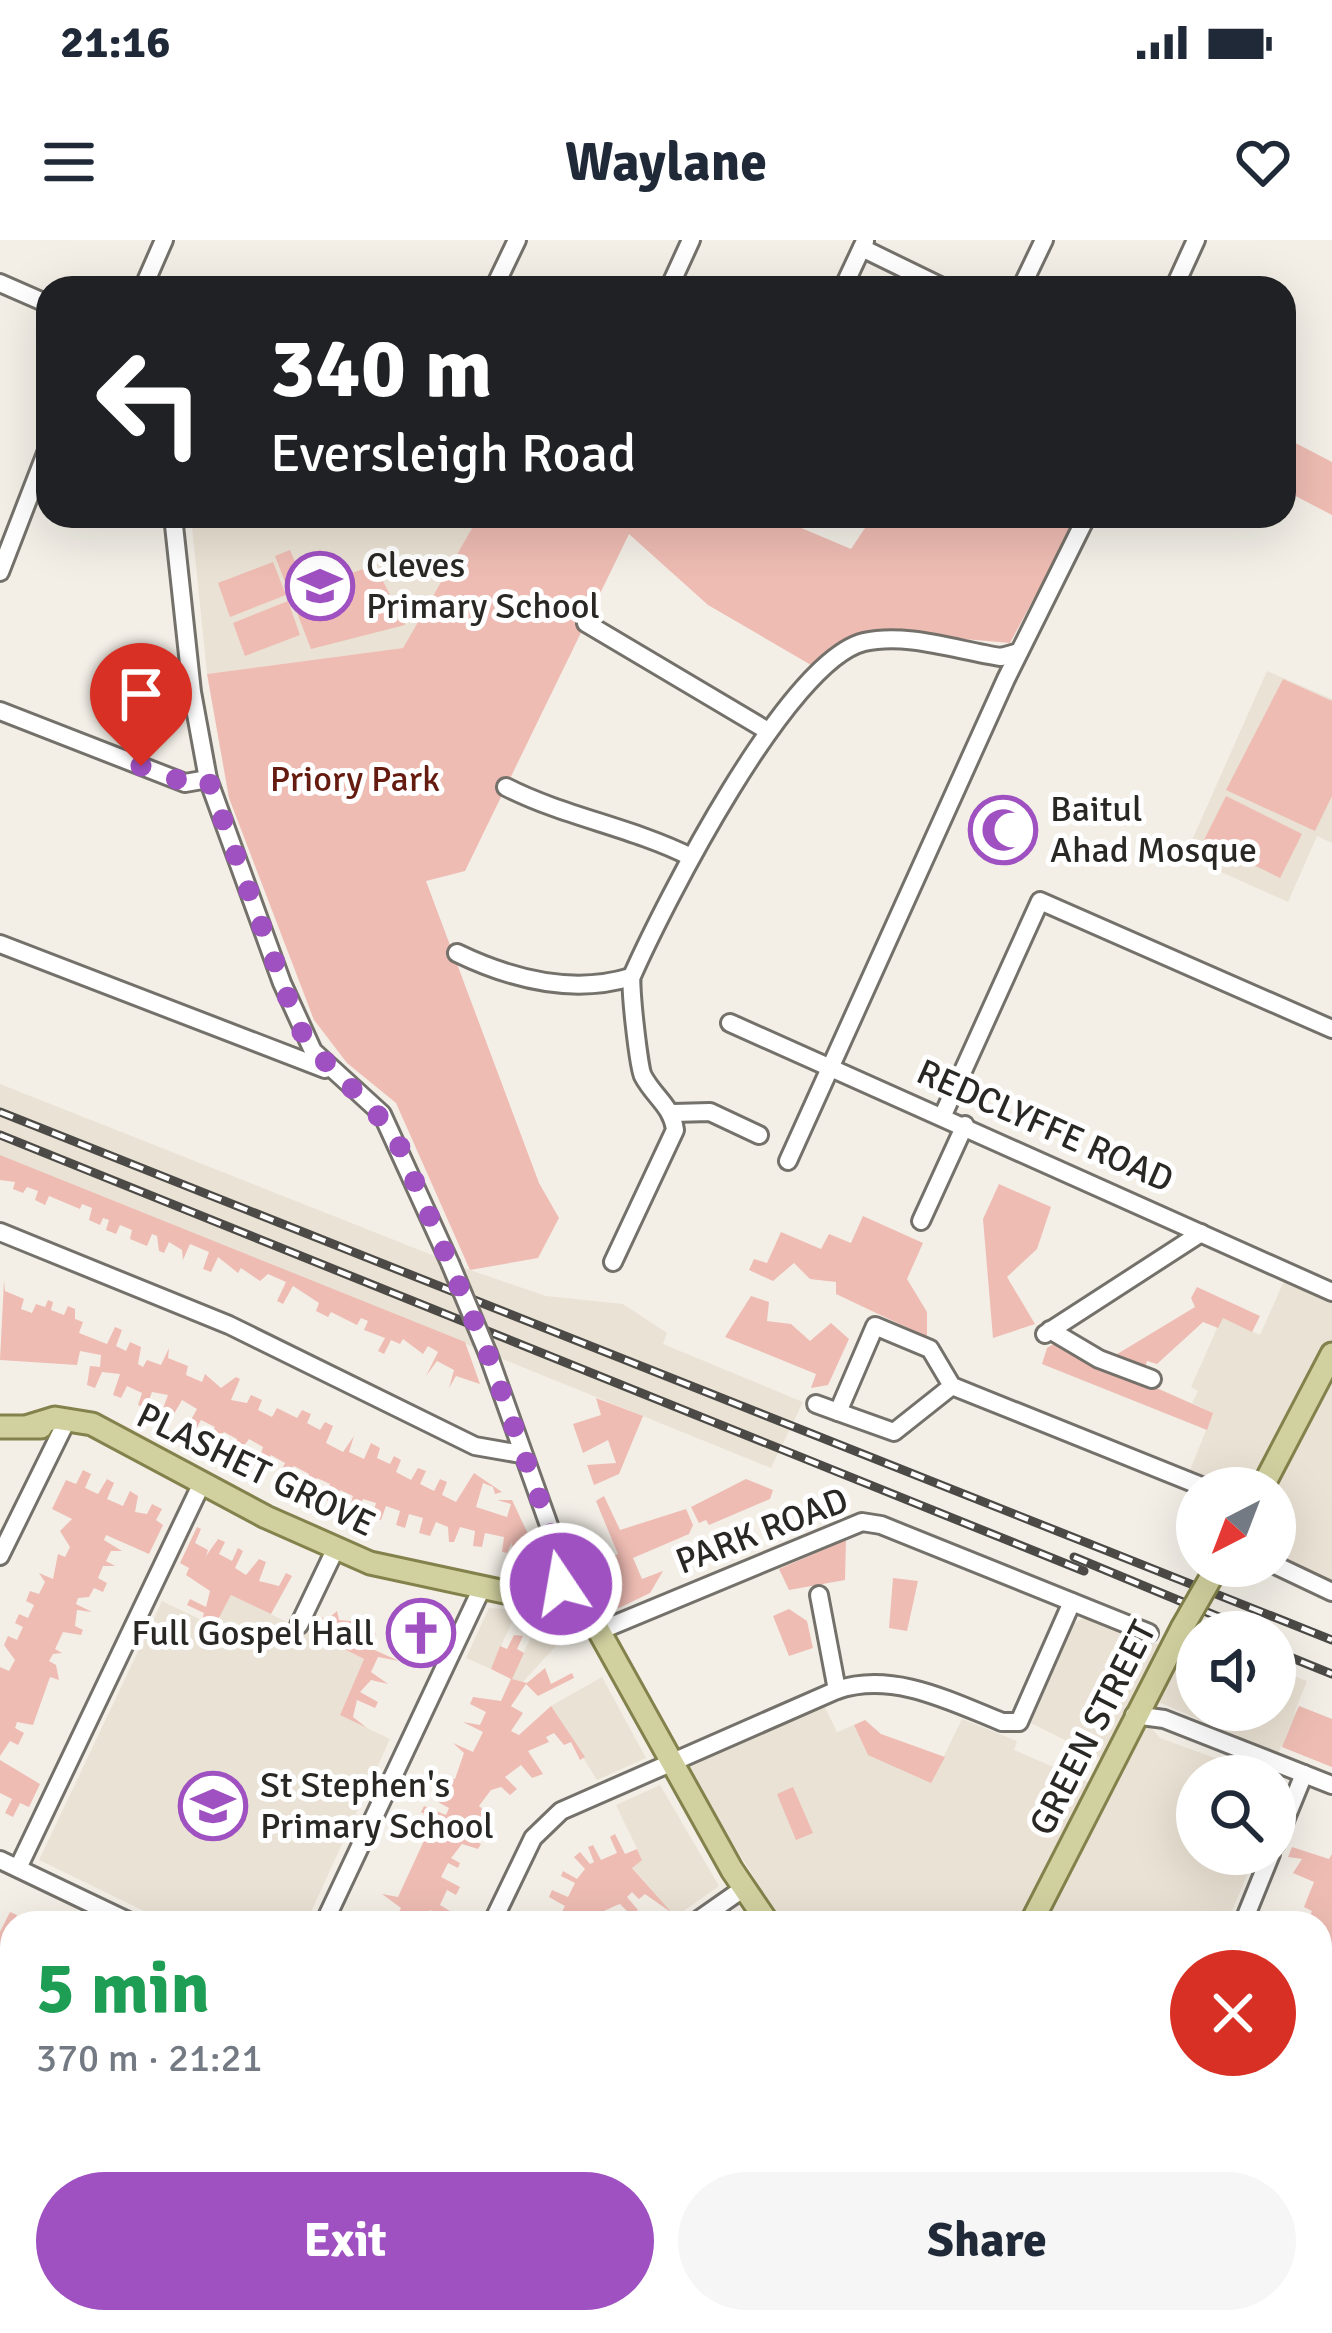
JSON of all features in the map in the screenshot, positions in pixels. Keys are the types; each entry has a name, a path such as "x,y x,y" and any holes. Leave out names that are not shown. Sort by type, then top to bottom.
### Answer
{"main road":[{"path":"1273,1467 1332,1354"},
{"name":"PLASHET GROVE","path":"0,1427 65,1424 107,1436 335,1550 481,1589 579,1608 599,1631 670,1763 760,1911"},
{"name":"GREEN STREET","path":"1037,1911 1134,1715 1205,1587"}],"street":[{"path":"148,276 164,240"},
{"path":"500,276 517,240"},
{"path":"674,276 691,240"},
{"path":"1027,276 1044,240"},
{"path":"1180,276 1196,240"},
{"path":"848,276 863,244 922,276"},
{"path":"0,283 36,299"},
{"path":"0,572 36,479"},
{"path":"174,528 192,692 208,779 298,1026 313,1051 382,1114 450,1262 562,1562 558,1602"},
{"path":"788,1161 968,761 1081,528"},
{"path":"586,623 768,731"},
{"path":"613,1262 672,1143 673,1114 639,1070 632,977 691,857 768,731 848,647 868,641 1001,658 1019,652"},
{"path":"0,711 184,782 208,779"},
{"path":"506,787 547,807 645,835 691,857"},
{"path":"943,1115 1040,901 1332,1029"},
{"path":"0,944 337,1074"},
{"path":"457,953 525,980 592,984 632,977"},
{"name":"REDCLYFFE ROAD","path":"730,1023 1332,1292"},
{"path":"673,1114 710,1112 759,1136"},
{"path":"921,1221 965,1125"},
{"path":"0,1232 229,1325 475,1446 521,1454"},
{"path":"1152,1379 1099,1359 1048,1332 1201,1233"},
{"path":"838,1412 875,1326 930,1349 952,1386 1176,1476"},
{"path":"816,1403 895,1432 952,1386"},
{"path":"0,1556 65,1424"},
{"path":"18,1868 202,1484"},
{"name":"PARK ROAD","path":"599,1631 862,1522 881,1525 1150,1633"},
{"path":"299,1625 335,1550"},
{"path":"1296,1575 1332,1592"},
{"path":"330,1911 481,1589"},
{"path":"820,1594 837,1690"},
{"path":"498,1911 544,1825 561,1811 837,1690 862,1681 884,1682 1002,1722 1019,1722 1072,1602"},
{"path":"1134,1715 1164,1719 1332,1785"},
{"path":"1296,1794 1304,1774"},
{"path":"0,1860 107,1911"},
{"path":"1248,1911 1262,1875"},
{"path":"711,1911 744,1888"}],"shaded area":[{"name":"Cleves Primary School","path":"192,528 472,528 403,648 207,674"},
{"path":"1267,671 1332,699 1332,843 1317,836 1288,902 1185,856"},
{"path":"0,1084 470,1270 546,1296 623,1304 667,1333 663,1344 803,1402 771,1468 0,1155"},
{"path":"1288,1272 1332,1292 1332,1592 1296,1572 1296,1467 1191,1467 1213,1413 1192,1403 1198,1391 1191,1387 1222,1317 1260,1335"},
{"name":"St Stephen's Primary School","path":"231,1595 364,1659 340,1715 390,1739 311,1911 144,1911 39,1860 162,1601 214,1626"},
{"path":"489,1608 517,1610 491,1669 466,1658"},
{"path":"542,1614 573,1627 522,1683 511,1679"},
{"path":"1088,1615 1159,1645 1102,1759 1031,1723 1073,1624"},
{"path":"1176,1657 1176,1710 1154,1700"},
{"path":"602,1677 646,1758 597,1780 551,1706"},
{"path":"1296,1677 1307,1681 1296,1708"},
{"path":"824,1705 837,1732 854,1725 868,1755 938,1768 962,1719 1017,1741 1014,1750 1090,1783 1029,1911 775,1911 685,1768"},
{"path":"1299,1706 1332,1719 1332,1767 1281,1746 1278,1754 1225,1731 1296,1731"},
{"path":"1148,1724 1160,1738 1207,1755 1176,1755 1176,1875 1247,1875 1232,1911 1051,1911 1132,1754 1129,1742"},
{"path":"660,1785 719,1886 684,1911 670,1911 632,1867 642,1859 616,1805"}],"green space":[{"path":"1296,443 1332,462 1332,515 1296,496"},
{"name":"Priory Park","path":"472,528 801,528 851,549 865,528 1072,528 1010,643 872,631 811,665 708,605 629,534 465,871 426,881 539,1183 559,1218 538,1258 470,1270 396,1103 347,1063 314,1020 229,798 207,674 403,648"},
{"path":"290,550 306,589 375,565 405,625 311,649 275,556"},
{"path":"273,562 286,595 230,617 218,583"},
{"path":"288,601 300,635 245,656 233,623"},
{"path":"1283,679 1332,701 1332,796 1315,831 1226,790"},
{"path":"1226,796 1302,834 1280,878 1204,840"},
{"path":"0,1155 465,1342 480,1384 456,1376 449,1388 454,1370 437,1361 426,1376 438,1352 428,1346 423,1354 403,1339 400,1344 391,1340 384,1354 378,1351 385,1338 364,1330 368,1321 361,1318 357,1325 331,1312 328,1317 316,1311 319,1303 293,1286 283,1304 277,1301 286,1282 268,1274 260,1281 241,1268 238,1273 218,1257 211,1272 203,1269 209,1252 190,1244 183,1260 182,1250 169,1242 164,1253 159,1251 157,1236 152,1234 147,1246 130,1239 132,1230 120,1225 116,1234 106,1230 109,1220 103,1218 100,1225 89,1220 92,1208 82,1204 80,1209 49,1196 45,1205 35,1200 38,1191 27,1187 23,1193 13,1189 15,1182 0,1180"},
{"path":"999,1184 1051,1207 1037,1249 1007,1277 1035,1324 993,1338 983,1219"},
{"path":"863,1216 923,1243 907,1279 927,1312 927,1337 836,1294 836,1282 810,1279 794,1263 773,1281 749,1270 754,1259 767,1263 781,1232 821,1249 829,1234 851,1243"},
{"path":"4,1281 5,1291 24,1299 21,1309 32,1313 36,1304 45,1307 48,1300 53,1302 51,1310 64,1315 68,1306 75,1309 75,1319 83,1322 79,1333 107,1344 115,1327 122,1330 116,1346 126,1351 130,1342 141,1347 138,1364 143,1367 147,1360 161,1365 169,1348 168,1358 188,1366 186,1375 202,1382 205,1374 221,1388 236,1377 240,1379 231,1400 247,1403 251,1395 262,1400 258,1410 272,1417 277,1408 297,1418 302,1410 311,1414 307,1423 320,1430 325,1422 333,1426 326,1443 343,1452 354,1436 349,1452 364,1459 371,1443 380,1448 377,1458 390,1464 394,1456 401,1460 396,1472 411,1480 418,1468 426,1471 420,1484 434,1491 440,1479 447,1482 442,1495 456,1502 474,1473 502,1492 495,1494 493,1487 483,1483 476,1507 507,1517 511,1504 497,1500 512,1500 536,1551 518,1544 511,1554 512,1542 507,1553 502,1552 504,1537 485,1533 482,1547 473,1546 475,1531 460,1527 454,1542 449,1542 448,1527 436,1522 430,1536 419,1533 423,1518 409,1514 405,1528 396,1525 400,1511 386,1506 381,1520 372,1517 376,1503 363,1499 358,1512 349,1509 353,1496 340,1490 334,1504 325,1499 330,1484 317,1478 310,1491 303,1487 309,1474 294,1466 284,1478 279,1475 285,1463 271,1455 264,1467 258,1463 263,1447 249,1439 238,1454 233,1451 237,1439 224,1432 215,1441 210,1438 215,1427 201,1420 195,1431 187,1427 197,1409 182,1400 171,1419 161,1414 168,1395 152,1392 146,1408 138,1405 142,1393 127,1386 121,1398 113,1395 120,1374 102,1372 95,1388 87,1385 90,1366 100,1367 101,1355 80,1351 77,1365 0,1360"},
{"path":"1197,1287 1260,1316 1252,1332 1223,1318 1218,1328 1203,1322 1157,1364 1147,1361 1144,1370 1109,1359 1195,1307 1191,1298"},
{"path":"751,1296 769,1302 767,1321 791,1324 810,1341 831,1323 849,1339 828,1385 811,1388 816,1374 725,1337"},
{"path":"1055,1343 1213,1413 1207,1430 1042,1364 1047,1348"},
{"path":"596,1398 643,1416 619,1474 594,1485 587,1465 616,1463 608,1440 583,1453 573,1424 601,1415"},
{"path":"83,1470 91,1474 85,1488 98,1494 107,1479 114,1483 107,1499 123,1506 130,1491 138,1496 135,1512 147,1514 152,1504 162,1509 156,1520 163,1525 149,1554 106,1535 104,1540 122,1551 111,1551 106,1561 115,1566 103,1566 98,1578 107,1583 103,1592 94,1588 89,1597 78,1598 76,1604 92,1612 77,1610 75,1626 83,1630 81,1635 63,1632 55,1649 62,1653 53,1654 49,1661 56,1665 59,1680 50,1677 33,1725 17,1722 15,1728 24,1733 18,1745 10,1741 0,1756 0,1667 9,1671 15,1660 4,1645 8,1636 17,1640 23,1627 15,1623 19,1614 28,1618 34,1605 26,1601 30,1591 39,1594 45,1582 39,1573 53,1579 58,1554 65,1557 70,1547 60,1531 72,1519 52,1509 66,1480 76,1484"},
{"path":"746,1479 773,1490 770,1499 709,1525 706,1520 699,1523 691,1507"},
{"path":"604,1496 620,1530 686,1509 693,1525 689,1534 633,1558 642,1579 663,1571 650,1593 619,1608 602,1601 585,1569 618,1554 596,1501"},
{"path":"197,1527 201,1529 195,1543 208,1550 206,1556 218,1539 225,1542 219,1554 232,1561 238,1548 243,1551 235,1568 246,1575 259,1559 266,1562 259,1581 279,1586 286,1573 292,1576 271,1614 231,1595 214,1627 202,1620 204,1613 187,1605 190,1599 206,1607 210,1591 186,1575 189,1568 180,1563"},
{"path":"846,1540 845,1580 789,1590 779,1569"},
{"path":"893,1578 918,1581 907,1631 889,1628"},
{"path":"789,1609 807,1621 813,1648 789,1656 773,1616"},
{"path":"337,1611 339,1620 361,1622 357,1632 369,1638 376,1633 370,1648 399,1661 378,1657 371,1672 388,1684 371,1680 360,1692 378,1702 375,1708 357,1700 353,1717 367,1728 340,1715 364,1659 312,1633 320,1617 328,1619"},
{"path":"514,1635 523,1636 517,1649 524,1653 512,1679 527,1683 545,1668 551,1684 572,1673 574,1678 538,1696 526,1684 511,1706 523,1713 511,1731 519,1735 551,1706 585,1757 580,1760 571,1742 564,1745 554,1733 546,1737 549,1742 528,1751 543,1774 532,1778 521,1765 505,1777 517,1789 510,1795 501,1787 491,1790 479,1806 492,1817 489,1824 468,1819 462,1835 481,1844 478,1849 462,1844 451,1858 460,1863 458,1868 448,1863 441,1877 460,1887 456,1895 447,1890 440,1905 450,1911 400,1911 382,1894 398,1897 434,1819 421,1812 424,1806 446,1815 449,1808 438,1802 449,1781 437,1776 455,1779 464,1753 453,1743 473,1752 483,1732 463,1722 480,1725 486,1712 470,1704 473,1697 501,1701 511,1679 491,1669 500,1646 507,1649"},
{"path":"1299,1706 1332,1719 1332,1767 1282,1747 1289,1731 1296,1731"},
{"path":"865,1720 881,1734 945,1757 931,1783 868,1755 854,1725"},
{"path":"0,1760 40,1784 29,1807 20,1803 13,1817 5,1813 12,1799 0,1793"},
{"path":"793,1787 813,1833 796,1840 777,1794"},
{"path":"615,1834 625,1854 637,1849 642,1860 632,1868 670,1911 645,1894 639,1899 632,1892 627,1897 637,1911 627,1911 620,1904 605,1911 562,1911 565,1906 549,1897 552,1890 568,1897 575,1883 561,1876 563,1871 577,1879 585,1869 574,1857 580,1852 590,1864 594,1862 588,1847 593,1845 601,1860 617,1853 610,1837"},
{"path":"1296,1848 1329,1859 1332,1854 1332,1911 1304,1907 1314,1882 1296,1874 1302,1859 1296,1858"}],"railway":[{"path":"0,1112 1332,1640"},
{"path":"0,1135 1084,1571"},
{"path":"1074,1557 1204,1611"},
{"path":"1296,1659 1332,1674"}],"place":[{"name":"Cleves Primary School","path":"320,586"},
{"name":"Baitul Ahad Mosque","path":"1003,830"},
{"name":"Full Gospel Hall","path":"421,1633"},
{"name":"St Stephen's Primary School","path":"213,1806"}],"route":[{"path":"141,766 184,782 208,779 298,1026 313,1051 382,1114 400,1147 488,1354 562,1562 561,1584"}]}
